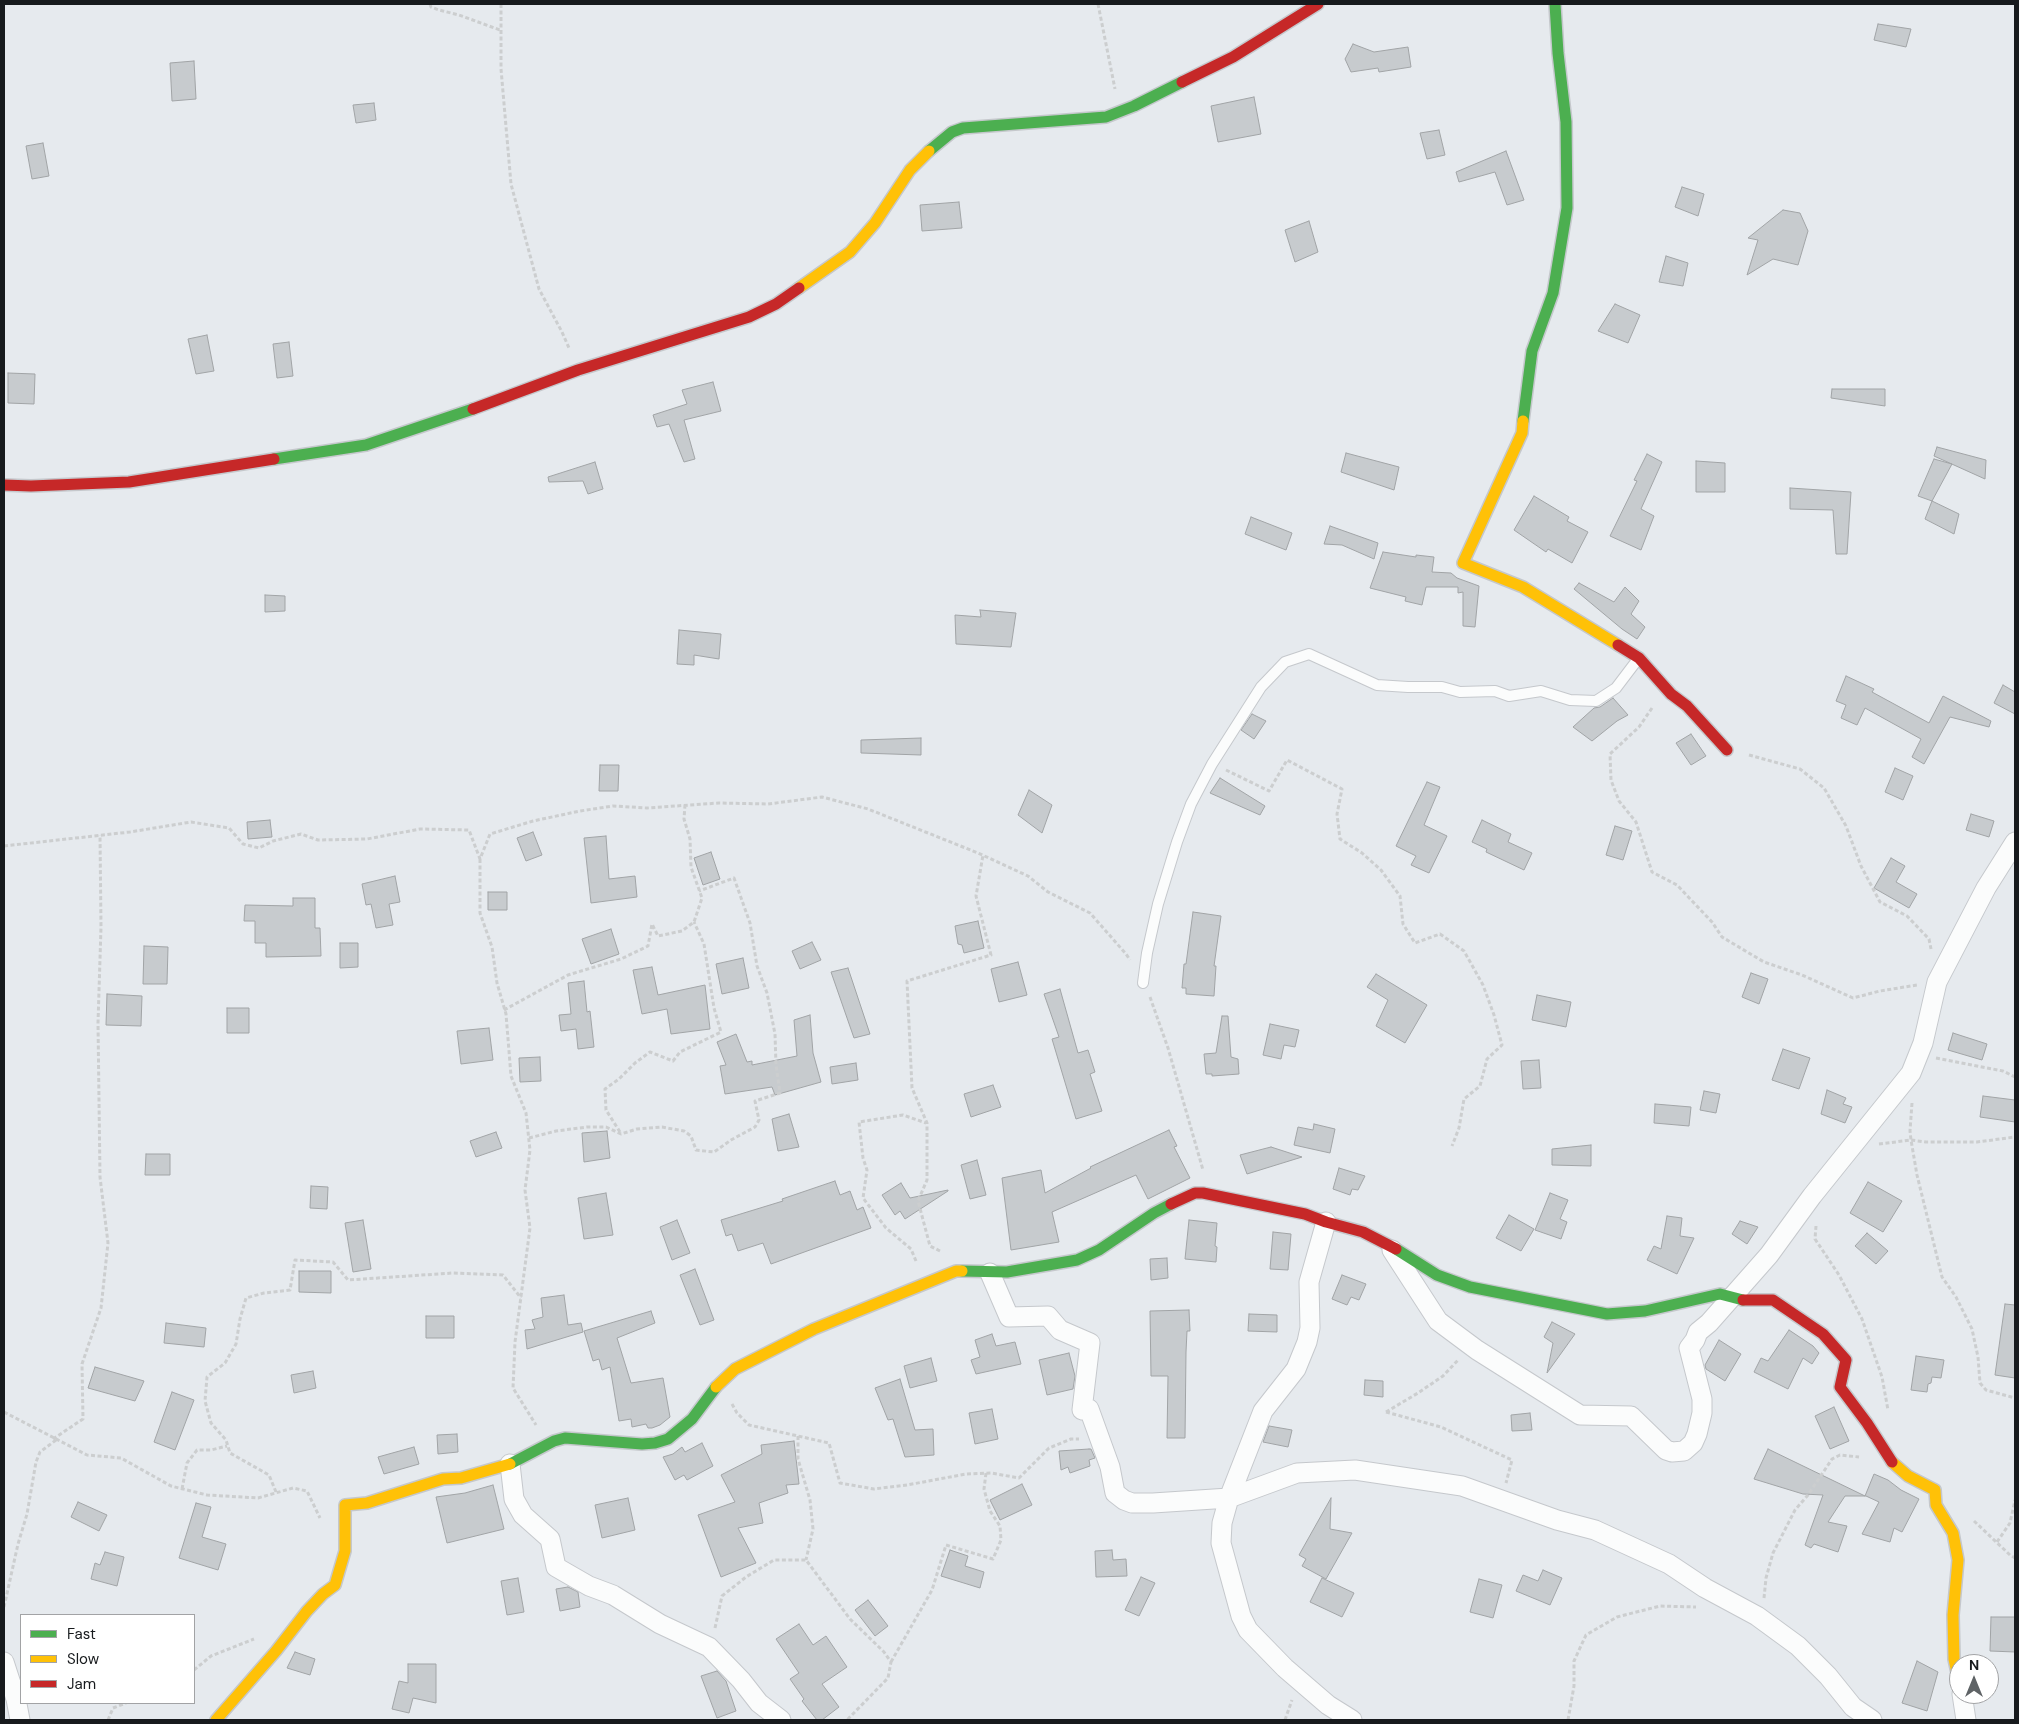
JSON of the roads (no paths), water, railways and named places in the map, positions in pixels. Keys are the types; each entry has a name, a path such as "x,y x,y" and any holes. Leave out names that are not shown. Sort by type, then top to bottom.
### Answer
{"street":[{"path":"4,485 31,486 129,482 366,445 504,398 578,370 749,317 776,304 850,252 875,223 910,170 952,132 963,128 1106,117 1134,106 1233,57 1318,4"},
{"path":"1555,4 1558,53 1566,122 1566,218 1553,293 1532,351 1522,433 1463,563 1522,587 1639,658 1671,694 1687,706 1728,750"},
{"path":"1389,1245 1438,1321 1477,1350 1580,1415 1630,1416 1638,1421 1652,1438 1666,1450 1672,1452 1684,1451 1693,1443 1702,1413 1702,1399 1689,1348 1698,1332 1709,1324 1769,1255 1812,1196 1911,1073 1924,1043 1937,982 1986,888 2015,842"},
{"path":"216,1720 308,1611 323,1594 335,1585 345,1551 345,1506 367,1503 443,1479 461,1478 510,1464 543,1446 565,1438 642,1444 668,1439 692,1419 720,1381 736,1369 814,1329 956,1271 1007,1272 1077,1260 1099,1250 1154,1213 1195,1193 1203,1193 1305,1214 1363,1232 1389,1245 1437,1275 1470,1287 1607,1314 1645,1311 1720,1294 1733,1296 1745,1301 1773,1300 1823,1334 1846,1360 1840,1387 1867,1423 1892,1463 1908,1476 1934,1490 1936,1506 1953,1533 1958,1560 1952,1615 1954,1654"},
{"path":"1326,1222 1309,1282 1310,1328 1307,1342 1296,1369 1263,1411 1228,1498 1222,1523 1221,1543 1241,1616 1248,1630 1285,1668 1328,1705 1352,1720"},
{"path":"990,1273 1009,1316 1048,1316 1060,1330 1090,1344 1082,1410 1089,1409 1102,1441 1115,1493 1124,1500 1132,1503 1153,1503 1228,1498 1297,1473 1355,1470 1462,1486 1557,1520 1595,1530 1669,1564 1770,1625 1798,1646 1828,1676 1853,1707 1872,1720"},
{"path":"510,1464 514,1499 523,1515 550,1539 556,1567 589,1586 613,1595 660,1624 710,1647 741,1680 759,1703 781,1720"},
{"path":"4,1662 16,1698 20,1720"},
{"path":"1964,1704 1966,1720"}],"lane":[{"path":"1143,983 1147,953 1158,904 1177,842 1192,804 1212,764 1261,687 1285,662 1308,654 1377,685 1442,687 1460,692 1496,691 1509,696 1540,691 1570,700 1596,700 1616,688 1639,658"}]}
